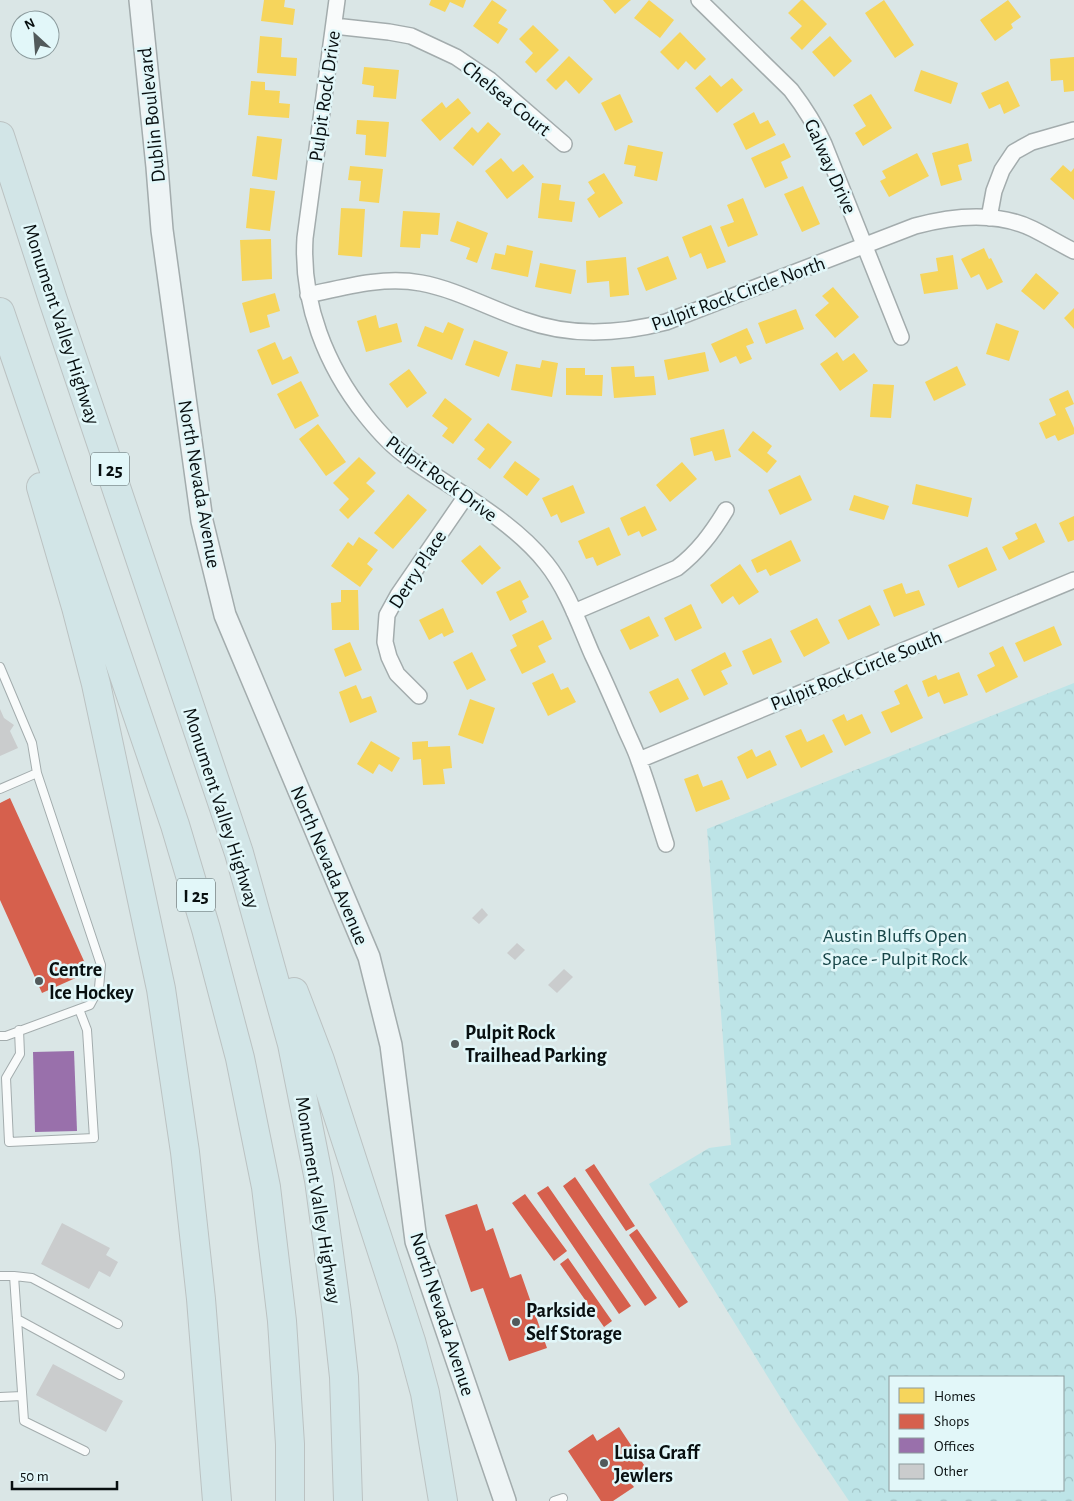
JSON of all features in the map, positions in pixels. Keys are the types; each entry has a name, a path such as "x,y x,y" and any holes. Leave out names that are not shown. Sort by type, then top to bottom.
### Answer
{"highway":[{"name":"Monument Valley Highway","path":"0,136 56,309 239,853 292,1044 319,1180 337,1313 344,1377 348,1501"},
{"name":"I 25","path":"0,312 175,825 206,929 240,1058 266,1187 282,1321 290,1444 290,1501"},
{"path":"0,359 54,530 96,684 161,989 185,1152 201,1299 217,1501"},
{"path":"222,802 320,1060 395,1288 425,1393 444,1501"}],"main road":[{"name":"Dublin Boulevard","path":"140,0 162,230"},
{"name":"North Nevada Avenue","path":"162,230 202,521 225,615 369,957 391,1046 416,1241 505,1501"}],"street":[{"name":"Pulpit Rock Drive","path":"338,0 304,238 308,294 323,346 346,390 379,432 404,454 509,526 547,564 557,578 574,612 639,760 666,844"},
{"name":"Galway Drive","path":"699,0 791,90 815,125 901,337"},
{"name":"Chelsea Court","path":"334,26 410,36 448,53 490,80 564,144"},
{"path":"989,218 996,184 1002,170 1014,152 1032,142 1074,130"},
{"name":"Pulpit Rock Circle North","path":"308,294 377,282 400,281 421,283 540,326 563,330 614,332 666,322 915,226 935,221 970,217 989,218 1031,228 1074,251"},
{"name":"Derry Place","path":"419,696 397,674 389,657 385,642 387,615 398,595 466,496"},
{"path":"574,612 678,568 710,536 726,510"},
{"name":"Pulpit Rock Circle South","path":"639,760 1074,580"}],"lane":[{"path":"0,667 32,743 37,773 101,965 99,988 90,1005 6,1036 0,1036"},
{"path":"0,789 37,773"},
{"path":"19,1030 20,1054 6,1078 9,1142 94,1138 87,1030 79,1009"},
{"path":"0,1276 32,1278 118,1324"},
{"path":"14,1276 24,1421 85,1451"},
{"path":"17,1319 120,1375"},
{"path":"0,1397 22,1396"},
{"path":"554,1501 563,1498"}],"green space":[{"name":"Austin Bluffs Open Space - Pulpit Rock","path":"1074,683 1074,1501 849,1501 795,1421 649,1184 709,1148 731,1145 707,829"}],"building: Homes":[{"path":"264,0 285,0 284,7 295,9 293,25 261,21"},
{"path":"431,0 466,0 463,8 450,2 445,12 429,5"},
{"path":"492,0 507,10 498,23 508,29 498,44 473,26"},
{"path":"603,0 631,0 615,14"},
{"path":"649,0 674,20 660,38 634,18"},
{"path":"801,0 827,24 802,50 790,38 802,26 788,13"},
{"path":"884,0 914,45 895,58 865,13"},
{"path":"1008,0 1021,17 1011,24 1013,28 995,41 980,20"},
{"path":"533,25 559,50 536,73 525,62 533,53 519,39"},
{"path":"680,32 706,59 695,70 686,61 678,70 660,52"},
{"path":"260,36 282,38 281,57 297,58 296,76 257,73"},
{"path":"830,36 852,61 834,77 812,52"},
{"path":"569,56 593,79 579,94 566,80 556,90 546,80"},
{"path":"1074,57 1074,91 1064,92 1063,80 1051,81 1050,59"},
{"path":"364,67 399,70 396,99 373,97 374,86 362,84"},
{"path":"921,70 958,83 951,104 914,91"},
{"path":"710,75 721,87 732,78 743,90 717,113 695,88"},
{"path":"251,81 265,82 265,90 280,91 279,103 290,104 289,118 248,115"},
{"path":"1008,81 1020,106 1004,114 1000,104 989,109 981,93"},
{"path":"620,94 633,122 615,131 601,103"},
{"path":"871,94 892,128 863,146 855,133 866,126 853,105"},
{"path":"458,98 471,113 440,141 421,120 442,102 446,108"},
{"path":"754,112 760,124 768,120 776,135 746,150 733,124"},
{"path":"357,120 389,122 386,157 365,155 366,135 356,134"},
{"path":"488,122 501,134 473,166 453,148 472,127 478,133"},
{"path":"257,136 282,139 277,180 252,176"},
{"path":"784,143 791,157 781,162 788,178 765,188 751,158"},
{"path":"968,143 972,161 958,165 962,180 941,186 932,153"},
{"path":"628,145 663,152 657,181 634,176 636,166 624,164"},
{"path":"917,153 929,176 889,197 880,181 886,178 882,171"},
{"path":"501,158 513,172 523,164 534,177 507,199 485,171"},
{"path":"1063,165 1071,172 1074,168 1074,200 1050,179"},
{"path":"350,166 383,169 379,203 359,201 361,181 348,180"},
{"path":"604,173 623,203 599,218 587,199 595,193 588,182"},
{"path":"542,183 561,185 559,200 575,202 572,222 538,218"},
{"path":"803,186 820,224 802,232 784,194"},
{"path":"250,188 275,191 270,231 246,228"},
{"path":"743,198 758,235 728,247 720,227 734,222 727,205"},
{"path":"341,208 365,209 362,257 338,255"},
{"path":"403,211 440,213 438,235 421,234 420,248 400,247"},
{"path":"457,221 488,233 477,263 466,259 470,248 450,241"},
{"path":"711,225 726,262 707,269 701,253 690,258 682,237"},
{"path":"271,239 272,279 242,281 240,240"},
{"path":"507,245 533,251 528,277 491,269 495,253 505,255"},
{"path":"984,248 1003,282 987,290 979,274 971,278 961,259"},
{"path":"953,255 958,289 924,294 920,274 938,271 936,258"},
{"path":"668,256 677,279 646,291 637,268"},
{"path":"626,257 629,295 610,297 609,281 587,283 586,261"},
{"path":"540,263 576,270 571,294 535,287"},
{"path":"1036,273 1059,293 1044,310 1021,291"},
{"path":"833,287 859,317 835,338 815,315 829,303 822,296"},
{"path":"275,293 280,311 267,315 270,327 250,333 242,303"},
{"path":"1074,308 1074,329 1064,318"},
{"path":"796,309 804,329 766,344 758,323"},
{"path":"376,315 379,328 397,323 402,342 366,352 357,321"},
{"path":"448,322 464,329 452,360 417,346 425,326 443,333"},
{"path":"996,323 1019,331 1009,361 986,354"},
{"path":"747,328 754,343 746,346 752,359 740,364 736,356 720,363 711,344"},
{"path":"474,340 508,352 499,377 465,365"},
{"path":"275,342 283,360 291,356 299,373 272,385 257,350"},
{"path":"705,352 709,371 668,380 664,360"},
{"path":"837,352 843,361 854,353 868,371 840,391 820,364"},
{"path":"542,360 558,363 552,397 511,390 516,364 540,368"},
{"path":"634,366 635,377 654,376 656,395 614,398 611,367"},
{"path":"957,366 966,385 934,401 925,382"},
{"path":"566,368 585,368 585,375 603,375 602,396 566,395"},
{"path":"409,369 427,393 407,408 389,384"},
{"path":"301,381 319,416 295,429 277,394"},
{"path":"873,384 894,385 891,418 870,417"},
{"path":"1068,390 1074,404 1065,408 1074,428 1074,434 1058,441 1055,435 1046,439 1039,423 1056,415 1049,399"},
{"path":"445,398 472,419 453,444 442,436 448,428 432,416"},
{"path":"488,423 512,442 490,469 477,459 485,449 474,440"},
{"path":"318,424 346,462 326,476 299,439"},
{"path":"724,429 731,457 715,461 712,451 694,456 690,438"},
{"path":"753,431 772,446 767,453 777,461 767,473 738,450"},
{"path":"359,457 376,473 366,483 375,491 348,519 339,510 349,499 333,483"},
{"path":"515,461 540,479 527,496 503,477"},
{"path":"682,462 697,479 670,502 656,485"},
{"path":"800,475 812,500 780,515 768,490"},
{"path":"916,484 972,498 968,517 912,504"},
{"path":"573,485 585,513 561,523 557,514 551,517 542,498"},
{"path":"408,494 427,510 393,549 374,533"},
{"path":"854,495 889,506 884,520 849,510"},
{"path":"645,506 657,530 642,537 639,531 628,536 620,518"},
{"path":"1074,516 1074,540 1068,542 1059,523"},
{"path":"1036,523 1045,542 1009,560 1002,547 1018,539 1015,533"},
{"path":"609,527 621,555 597,566 593,557 586,559 578,541"},
{"path":"359,537 378,550 367,564 373,569 360,587 331,566 348,542 353,546"},
{"path":"791,540 801,561 770,576 766,569 757,573 751,560"},
{"path":"480,545 501,568 482,585 461,561"},
{"path":"987,547 997,570 958,588 948,565"},
{"path":"740,564 759,592 739,605 733,596 722,604 710,585"},
{"path":"520,580 529,597 522,601 527,612 510,621 496,592"},
{"path":"902,583 906,594 919,590 925,605 894,617 883,590"},
{"path":"341,590 358,590 359,630 332,630 331,603 341,602"},
{"path":"691,604 702,628 675,641 664,618"},
{"path":"870,605 880,625 848,640 838,620"},
{"path":"443,608 454,632 444,637 442,633 429,640 419,620"},
{"path":"649,616 659,636 630,650 620,630"},
{"path":"817,618 830,643 804,657 790,631"},
{"path":"543,620 552,639 538,646 546,662 522,674 510,650 517,646 512,635"},
{"path":"1054,626 1062,645 1024,662 1015,643"},
{"path":"771,638 782,662 753,675 742,651"},
{"path":"350,642 362,670 345,677 334,649"},
{"path":"1003,646 1018,677 986,693 977,675 995,666 989,653"},
{"path":"472,652 486,680 467,690 453,662"},
{"path":"725,652 732,666 721,671 728,684 704,696 691,670"},
{"path":"959,672 968,695 944,704 939,692 928,697 922,681 936,675 938,680"},
{"path":"553,673 561,690 568,687 576,702 548,716 532,683"},
{"path":"678,678 689,699 660,713 649,692"},
{"path":"907,684 923,718 891,733 881,712 900,704 894,691"},
{"path":"356,685 362,699 371,696 377,712 350,723 339,692"},
{"path":"470,699 495,708 483,744 458,735"},
{"path":"844,714 847,721 862,714 871,733 845,746 832,720"},
{"path":"801,729 807,742 824,734 833,752 801,768 785,736"},
{"path":"371,741 400,758 392,772 379,764 373,774 357,764"},
{"path":"428,741 428,747 450,746 452,768 443,769 445,784 423,785 421,759 413,760 412,742"},
{"path":"752,749 756,757 770,750 777,765 747,779 737,757"},
{"path":"698,774 703,787 722,780 730,799 696,812 684,779"}],"building: Shops":[{"path":"10,798 89,972 42,993 0,900 0,803"},
{"path":"594,1164 635,1226 626,1231 585,1170"},
{"path":"575,1177 657,1298 645,1306 563,1186"},
{"path":"548,1186 631,1306 619,1314 537,1193"},
{"path":"525,1194 567,1251 554,1261 512,1203"},
{"path":"477,1204 486,1231 493,1228 510,1278 521,1274 547,1348 509,1361 483,1288 471,1292 445,1215"},
{"path":"637,1229 688,1302 679,1308 629,1235"},
{"path":"568,1258 612,1321 604,1327 560,1264"},
{"path":"619,1427 648,1471 630,1482 634,1487 613,1501 601,1501 568,1451 593,1434 597,1441"}],"building: Offices":[{"path":"74,1051 77,1131 35,1132 33,1052"}],"building: Other":[{"path":"0,709 4,718 14,725 10,731 18,748 0,756"},
{"path":"482,908 488,915 479,924 472,918"},
{"path":"517,943 525,950 515,960 507,953"},
{"path":"564,969 573,977 557,993 548,985"},
{"path":"62,1223 110,1248 106,1255 118,1262 110,1277 99,1271 89,1289 41,1264"},
{"path":"53,1364 123,1401 106,1432 36,1395"}],"place":[{"name":"Centre Ice Hockey","path":"39,981"},
{"name":"Pulpit Rock Trailhead Parking","path":"455,1044"},
{"name":"Parkside Self Storage","path":"516,1322"},
{"name":"Luisa Graff Jewlers","path":"604,1463"}]}
